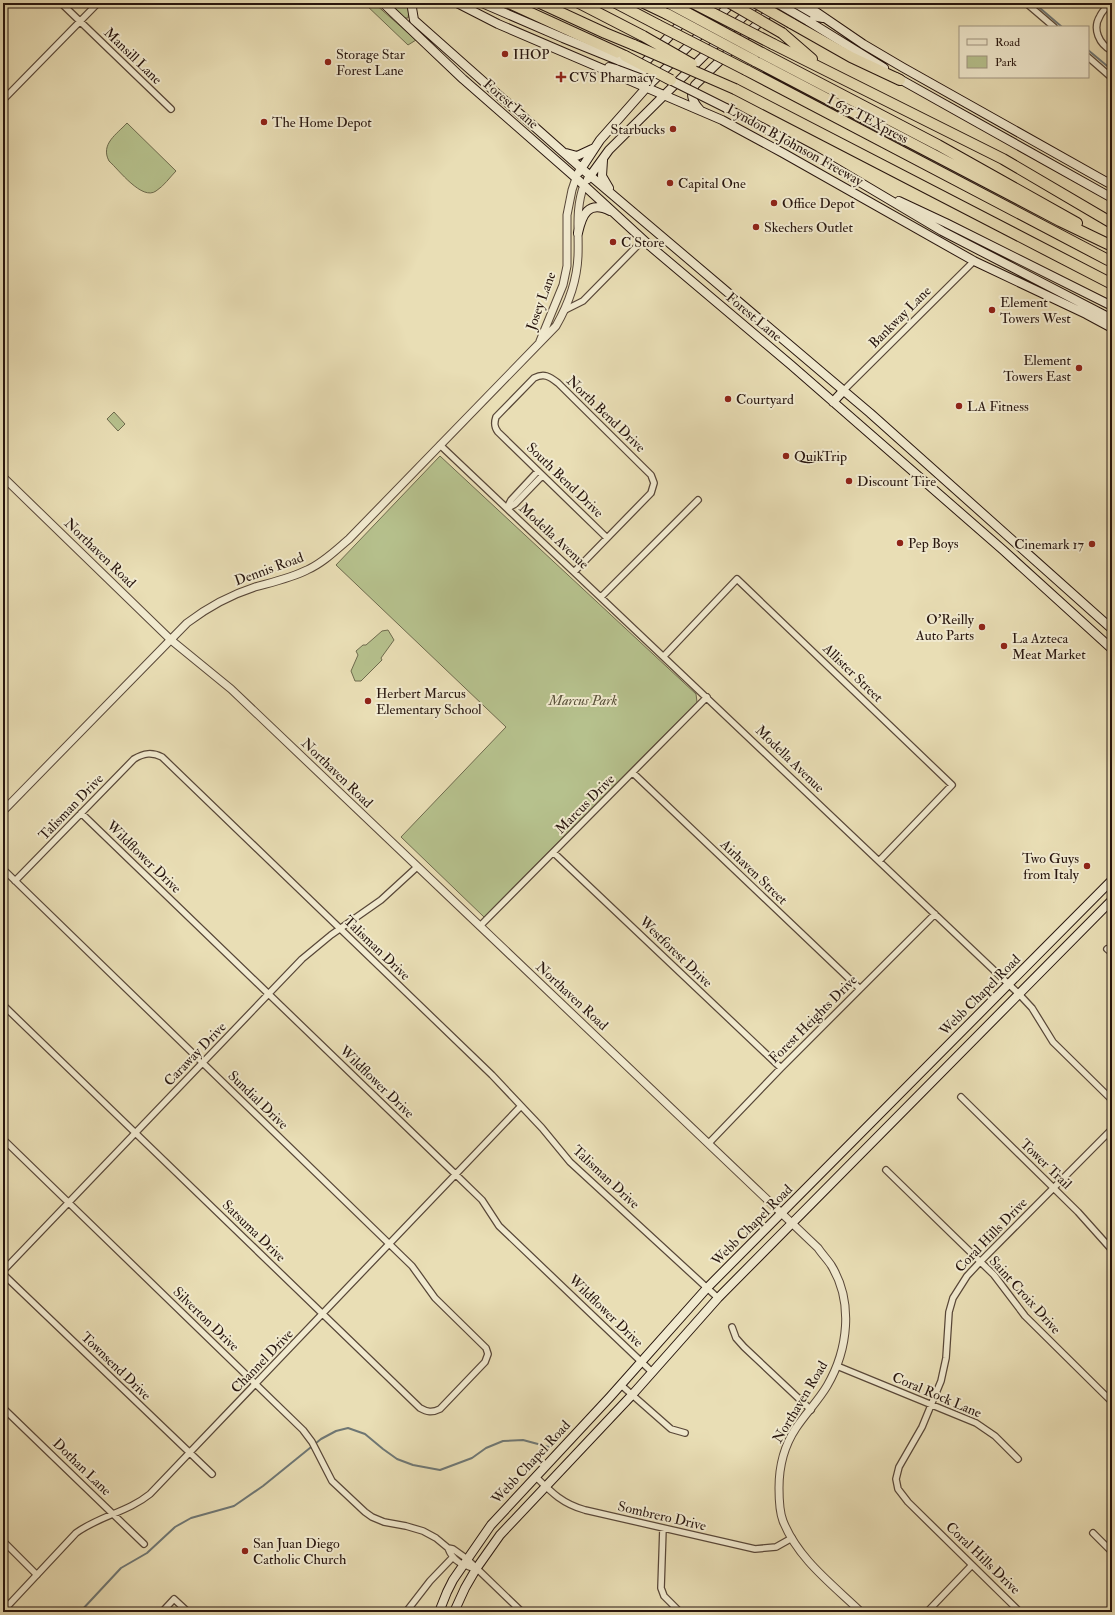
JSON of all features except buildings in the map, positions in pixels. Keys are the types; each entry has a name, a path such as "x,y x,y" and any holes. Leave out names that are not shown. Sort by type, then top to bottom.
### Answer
{"highway":[{"path":"509,3 623,59 671,80"},
{"path":"540,3 605,33 735,89"},
{"name":"Lyndon B Johnson Freeway","path":"579,3 643,36 735,89 1112,284"},
{"name":"I 635 TEXpress","path":"616,3 1108,260"},
{"name":"I 635 TEXpress","path":"644,3 1112,246"},
{"path":"669,3 945,149 1062,213 1112,246"},
{"path":"693,3 1003,159 1111,222"},
{"path":"731,3 782,33 823,68"},
{"path":"757,3 851,57 900,80"}],"main road":[{"name":"Forest Lane","path":"383,3 563,152 678,251 844,390 1112,629"},
{"path":"414,3 412,8 414,20 424,36"},
{"name":"Lyndon B Johnson Freeway","path":"457,3 498,24 702,111 785,154 974,261 1086,314 1112,328"},
{"path":"482,3 563,38 623,59"},
{"path":"594,66 607,66 630,73 637,70 700,3"},
{"name":"Josey Lane","path":"576,178 595,148 646,88 731,3"},
{"name":"Josey Lane","path":"584,185 604,157 663,95 757,3"},
{"path":"777,3 856,50 900,80 1112,198"},
{"path":"702,111 693,99 692,91 695,85 776,6 785,3 795,6 813,16 828,19"},
{"path":"803,3 864,44 902,67 1112,185"},
{"name":"Forest Lane","path":"424,36 497,109 584,185 643,240 833,402 1030,574 1112,649"},
{"path":"671,80 773,132 961,242 1112,319"},
{"path":"563,152 577,156 595,148"},
{"path":"604,157 602,176 618,200"},
{"path":"864,184 946,223 1112,306"},
{"path":"578,233 581,219 585,212 590,209 598,207 614,213"},
{"path":"668,262 678,251"},
{"path":"743,325 753,314"},
{"path":"833,402 844,390"},
{"path":"954,508 965,497"},
{"path":"1030,574 1040,564"},
{"path":"1089,628 1099,617"},
{"name":"Webb Chapel Road","path":"439,1612 447,1592 465,1562 491,1525 642,1362 707,1288 1112,880"},
{"name":"Webb Chapel Road","path":"454,1612 476,1569 500,1535 632,1395 718,1298 1112,900"}],"street":[{"name":"Mansill Lane","path":"61,3 171,109"},
{"path":"3,100 98,3"},
{"path":"1026,3 1053,26"},
{"path":"1110,3 1100,15 1096,23 1096,30 1098,39 1112,52"},
{"path":"1089,58 1112,78"},
{"name":"Josey Lane","path":"539,343 545,325 557,302 565,273 567,259 567,215 576,178"},
{"name":"Josey Lane","path":"539,343 556,326 565,310 573,289 578,256 579,206 584,185"},
{"path":"565,310 583,301 643,240"},
{"name":"Bankway Lane","path":"844,390 974,261"},
{"path":"565,273 576,275"},
{"name":"Dennis Road","path":"3,811 171,640 202,611 218,602 255,587 289,578 309,570 349,539 539,343"},
{"name":"South Bend Drive","path":"545,375 534,378 496,417 494,422 495,428 506,441 606,537"},
{"name":"North Bend Drive","path":"545,375 558,383 651,475 654,482 651,493 606,537"},
{"name":"Modella Avenue","path":"440,445 1009,984 1036,1014 1047,1035 1053,1042 1112,1100"},
{"path":"508,508 511,500 540,474"},
{"name":"Northaven Road","path":"3,477 171,640 231,689 818,1248 831,1266 844,1300 846,1316 845,1337 837,1366 827,1386 787,1443 779,1474 779,1499 782,1519 806,1560 861,1612"},
{"path":"601,597 698,500"},
{"path":"574,572 606,537"},
{"name":"Allister Street","path":"664,656 738,579 952,785 880,861"},
{"name":"Marcus Drive","path":"480,926 707,697"},
{"name":"Talisman Drive","path":"15,882 134,759 142,754 156,754 168,763 492,1075 570,1162 718,1298"},
{"name":"Airhaven Street","path":"633,773 860,989"},
{"name":"Wildflower Drive","path":"82,813 482,1200 499,1226 652,1372"},
{"name":"Westforest Drive","path":"554,852 781,1068"},
{"name":"Caraway Drive","path":"3,1272 317,945 381,900 417,867"},
{"name":"Sundial Drive","path":"3,870 412,1266 435,1298 482,1343 488,1354"},
{"name":"Forest Heights Drive","path":"709,1143 781,1068 935,914"},
{"path":"1107,948 1112,953"},
{"name":"Satsuma Drive","path":"3,1005 322,1315 420,1408 426,1412 434,1412 440,1409 485,1362 488,1354"},
{"name":"Tower Trail","path":"960,1097 1053,1187 1112,1250"},
{"name":"Channel Drive","path":"3,1611 76,1533 87,1526 142,1501 190,1454 521,1106"},
{"name":"Coral Hills Drive","path":"1020,1612 908,1502 898,1489 896,1479 899,1467 922,1427 941,1381 946,1358 949,1312 953,1298 964,1280 1053,1187 1112,1129"},
{"name":"Silverton Drive","path":"3,1140 303,1430 312,1442 332,1481 365,1512 384,1522 423,1531 436,1538 465,1562 476,1569 522,1612"},
{"name":"Saint Croix Drive","path":"886,1170 980,1262 1003,1286 1025,1316 1112,1402"},
{"name":"Townsend Drive","path":"3,1272 212,1474"},
{"path":"732,1327 736,1338 744,1347 811,1410"},
{"name":"Coral Rock Lane","path":"837,1366 976,1423 995,1436 1018,1459"},
{"path":"621,1385 671,1429 685,1434"},
{"name":"Dothan Lane","path":"3,1408 144,1544"},
{"name":"Sombrero Drive","path":"536,1477 555,1496 571,1506 663,1528 755,1549 776,1547 792,1538"},
{"path":"663,1528 661,1588 664,1596 680,1612"},
{"path":"1093,1533 1112,1552"},
{"path":"3,1541 38,1575"},
{"name":"Silverton Drive","path":"448,1548 453,1557 465,1562"},
{"path":"406,1612 430,1581 453,1557"},
{"path":"927,1612 972,1565"},
{"path":"162,1612 174,1599 188,1612"}],"green space":[{"path":"364,3 374,3 416,40 408,45"},
{"path":"388,3 410,3 408,18 405,18"},
{"path":"127,123 176,171 156,191 150,193 144,192 131,183 109,161 107,155 108,144"},
{"path":"114,412 125,424 118,431 107,419"},
{"name":"Marcus Park","path":"440,456 696,694 697,702 484,917 401,837 506,727 336,565"},
{"path":"388,630 394,640 381,658 382,660 361,681 355,681 351,671 358,655 356,651 363,645 366,645 382,631"}],"waterway":[{"path":"1034,3 1061,26"},
{"path":"1089,51 1112,70"},
{"path":"80,1612 121,1568 147,1553 175,1527 191,1518 234,1506 263,1486 321,1439 336,1431 348,1428 365,1434 397,1459 413,1465 440,1470 472,1458 486,1448 503,1441 523,1440 549,1447"}],"place":[{"name":"IHOP","path":"505,54"},
{"name":"Storage Star Forest Lane","path":"328,62"},
{"name":"CVS Pharmacy","path":"561,77"},
{"name":"The Home Depot","path":"264,122"},
{"name":"Starbucks","path":"673,129"},
{"name":"Capital One","path":"670,183"},
{"name":"Office Depot","path":"774,203"},
{"name":"Skechers Outlet","path":"756,227"},
{"name":"C Store","path":"613,242"},
{"name":"Element Towers West","path":"992,310"},
{"name":"Element Towers East","path":"1079,368"},
{"name":"Courtyard","path":"728,399"},
{"name":"LA Fitness","path":"959,406"},
{"name":"QuikTrip","path":"786,456"},
{"name":"Discount Tire","path":"849,481"},
{"name":"Pep Boys","path":"900,543"},
{"name":"Cinemark 17","path":"1092,544"},
{"name":"O'Reilly Auto Parts","path":"982,627"},
{"name":"La Azteca Meat Market","path":"1004,646"},
{"name":"Herbert Marcus Elementary School","path":"368,701"},
{"name":"Two Guys from Italy","path":"1087,866"},
{"name":"San Juan Diego Catholic Church","path":"245,1551"}]}
